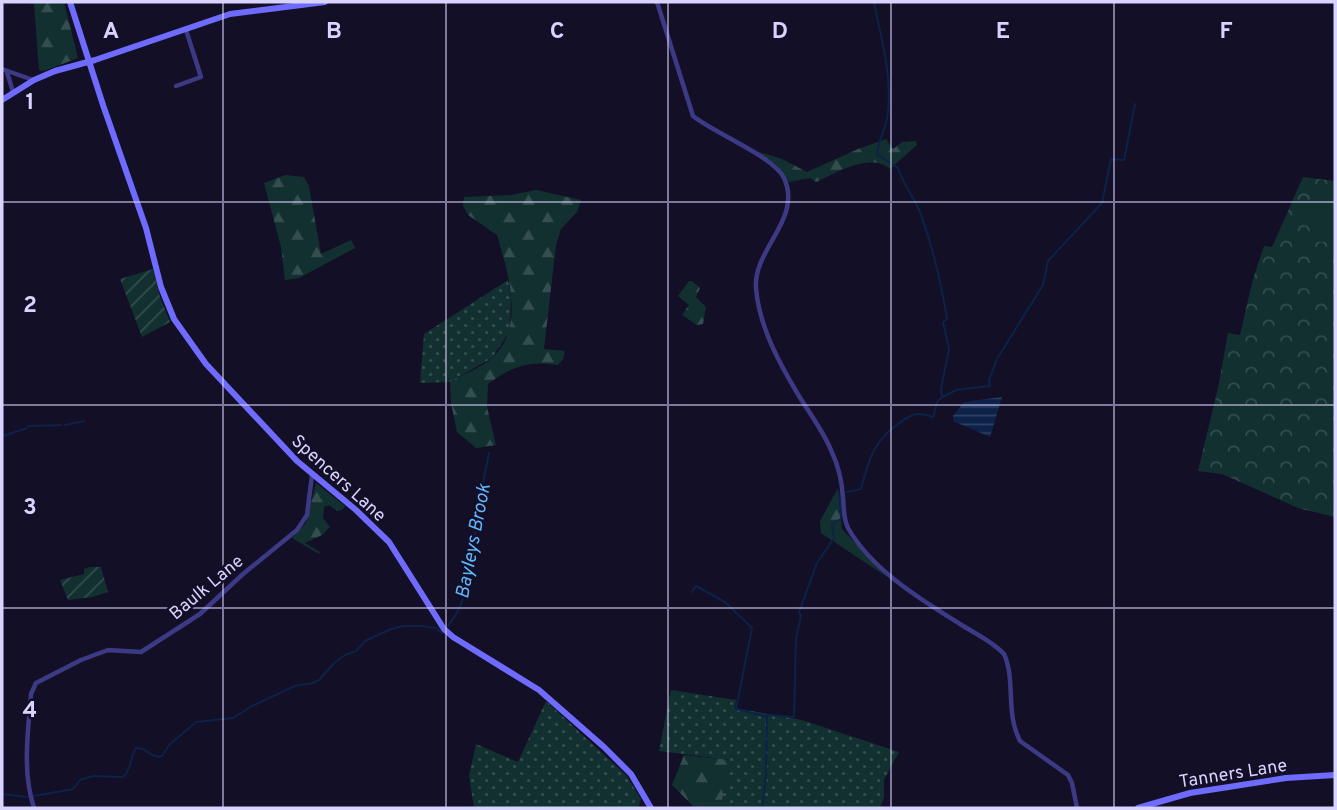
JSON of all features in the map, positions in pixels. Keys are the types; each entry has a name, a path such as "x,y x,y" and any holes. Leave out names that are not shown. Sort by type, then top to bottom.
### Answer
{"street":[{"name":"Spencers Lane","path":"70,2 146,228 161,287 174,319 206,364 312,475 356,510 389,542 444,629 539,690 631,774 652,808"},
{"path":"2,100 34,80 71,65 230,14 325,2"},
{"path":"657,2 693,116 771,163 784,178 788,198 785,214 757,272 758,300 763,321 779,361 831,450 841,479 847,526 887,573 1002,652 1008,666 1010,710 1016,734 1020,741 1068,775 1077,808"},
{"path":"176,86 201,77 186,30"},
{"path":"4,70 34,80"},
{"path":"4,70 13,92"},
{"name":"Baulk Lane","path":"34,808 27,772 31,694 36,683 97,653 108,650 141,652 200,614 243,573 298,530 307,515 312,475"},
{"name":"Tanners Lane","path":"1138,808 1190,793 1299,777 1335,775"}],"green space":[{"path":"16,2 64,2 78,58 44,71 39,70 34,4"},
{"path":"886,139 893,149 902,142 916,141 917,145 890,169 882,164 863,163 816,182 810,178 789,182 778,166 756,151 782,159 807,172"},
{"path":"285,175 304,177 309,186 321,254 351,240 355,248 299,278 285,280 281,247 264,183"},
{"path":"1303,177 1335,181 1335,517 1298,508 1222,474 1198,471 1228,333 1240,335 1264,246 1272,247"},
{"path":"536,190 581,200 577,212 561,229 556,245 544,349 565,351 558,365 538,363 520,366 488,384 487,407 496,445 476,448 457,432 450,382 488,361 502,345 509,331 511,299 506,266 497,235 468,215 463,206 464,197 511,195"},
{"path":"1313,190 1335,190 1335,241 1317,242"},
{"path":"153,269 170,322 142,337 120,279"},
{"path":"508,280 511,297 510,331 492,358 450,382 420,383 424,334"},
{"path":"689,281 700,288 696,297 706,307 703,324 697,325 682,315 689,305 678,296"},
{"path":"316,483 345,506 337,511 329,505 324,507 323,518 330,527 322,535 305,543 320,552 319,554 292,538 306,523"},
{"path":"838,488 842,529 887,577 821,533 820,521"},
{"path":"101,567 108,592 68,600 60,580 84,574 84,569"},
{"path":"671,690 736,700 735,708 802,720 899,752 884,780 884,797 880,808 704,808 730,760 659,751"},
{"path":"546,701 626,775 641,799 638,808 474,808 469,776 476,744 518,762"},
{"path":"684,755 730,760 721,805 695,808 672,785"}],"water":[{"path":"1002,397 990,437 953,421 953,416 964,402"}],"waterway":[{"path":"847,492 861,489 873,452 890,431 914,414 933,417 937,402 942,397 941,389 949,349 943,322 947,319 939,278 920,212 898,168 877,154 887,118 889,98 885,56 874,2"},
{"path":"943,397 956,390 990,386 989,380 997,359 1043,285 1048,261 1102,203 1111,159 1124,160 1135,104"},
{"path":"65,425 84,421"},
{"path":"2,436 29,426 61,425"},
{"name":"Bayleys Brook","path":"448,626 467,587 489,453"},
{"path":"762,808 766,776 767,717 794,715 796,638 801,616 799,612 817,563 834,538 832,524 841,519 840,492"},
{"path":"692,592 696,586 725,602 752,628 736,709 767,717"},
{"name":"Bayleys Brook","path":"34,796 73,789 80,780 93,776 123,777 136,748 162,756 169,745 196,722 233,718 295,686 313,683 334,663 356,651 365,641 391,629 421,626 436,628 442,633"},
{"name":"Bayleys Brook","path":"2,794 27,797"}]}
